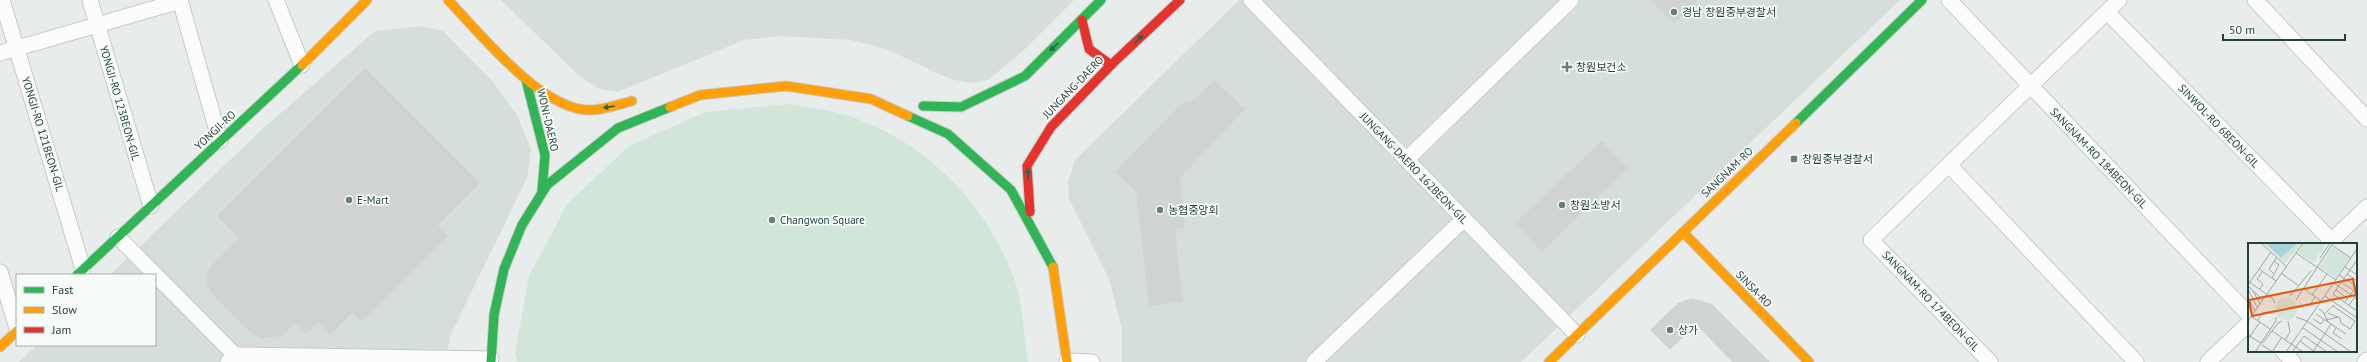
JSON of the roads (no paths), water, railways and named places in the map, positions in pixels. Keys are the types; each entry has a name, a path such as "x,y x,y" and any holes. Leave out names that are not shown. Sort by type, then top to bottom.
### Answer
{"main road":[{"name":"YONGJI-RO","path":"80,272 302,65 367,0"},
{"name":"WONI-DAERO","path":"448,0 526,80 566,106 593,110 643,100 623,114"},
{"path":"922,106 960,108 1025,76 1082,20 1100,0"},
{"name":"JUNGANG-DAERO","path":"1030,213 1027,166 1051,127 1111,65 1180,0"},
{"name":"SANGNAM-RO","path":"1549,362 1922,0"},
{"path":"1082,20 1089,49 1111,65"},
{"name":"WONI-DAERO","path":"526,80 545,155 542,191"},
{"path":"913,101 938,116"},
{"path":"491,360 493,320 504,271 520,230 542,191 575,152 614,120"},
{"path":"949,123 964,135"},
{"path":"978,148 1008,181 1030,213 1044,241 1059,284 1066,330 1067,362"},
{"name":"SINSA-RO","path":"1683,232 1809,362"},
{"path":"0,347 16,332"}],"street":[{"name":"YONGJI-RO 121BEON-GIL","path":"2,0 80,272"},
{"name":"YONGJI-RO 123BEON-GIL","path":"90,0 150,206"},
{"path":"276,0 302,65"},
{"name":"JUNGANG-DAERO 162BEON-GIL","path":"1251,0 1577,335"},
{"path":"1406,160 1571,0"},
{"name":"SANGNAM-RO 184BEON-GIL","path":"1949,0 2248,314"},
{"path":"2119,0 1949,165 2136,362"},
{"path":"2255,0 2367,119"},
{"path":"0,53 180,1 220,141"},
{"name":"SINWOL-RO 6BEON-GIL","path":"2107,12 2329,242"},
{"name":"SANGNAM-RO 174BEON-GIL","path":"1949,165 1871,240 1990,362"},
{"path":"2329,242 2367,207"},
{"path":"1314,362 1464,218"},
{"path":"118,236 154,274"},
{"path":"0,272 16,325"},
{"path":"156,277 232,358 491,360"},
{"path":"2208,362 2248,324"},
{"path":"2284,352 2293,362"},
{"path":"1067,362 1092,362"}],"place":[{"name":"경남 창원중부경찰서","path":"1674,12"},
{"name":"창원보건소","path":"1567,67"},
{"name":"창원중부경찰서","path":"1794,159"},
{"name":"E-Mart","path":"349,200"},
{"name":"창원소방서","path":"1562,205"},
{"name":"농협중앙회","path":"1160,210"},
{"name":"Changwon Square","path":"772,220"},
{"name":"상가","path":"1670,330"}]}
